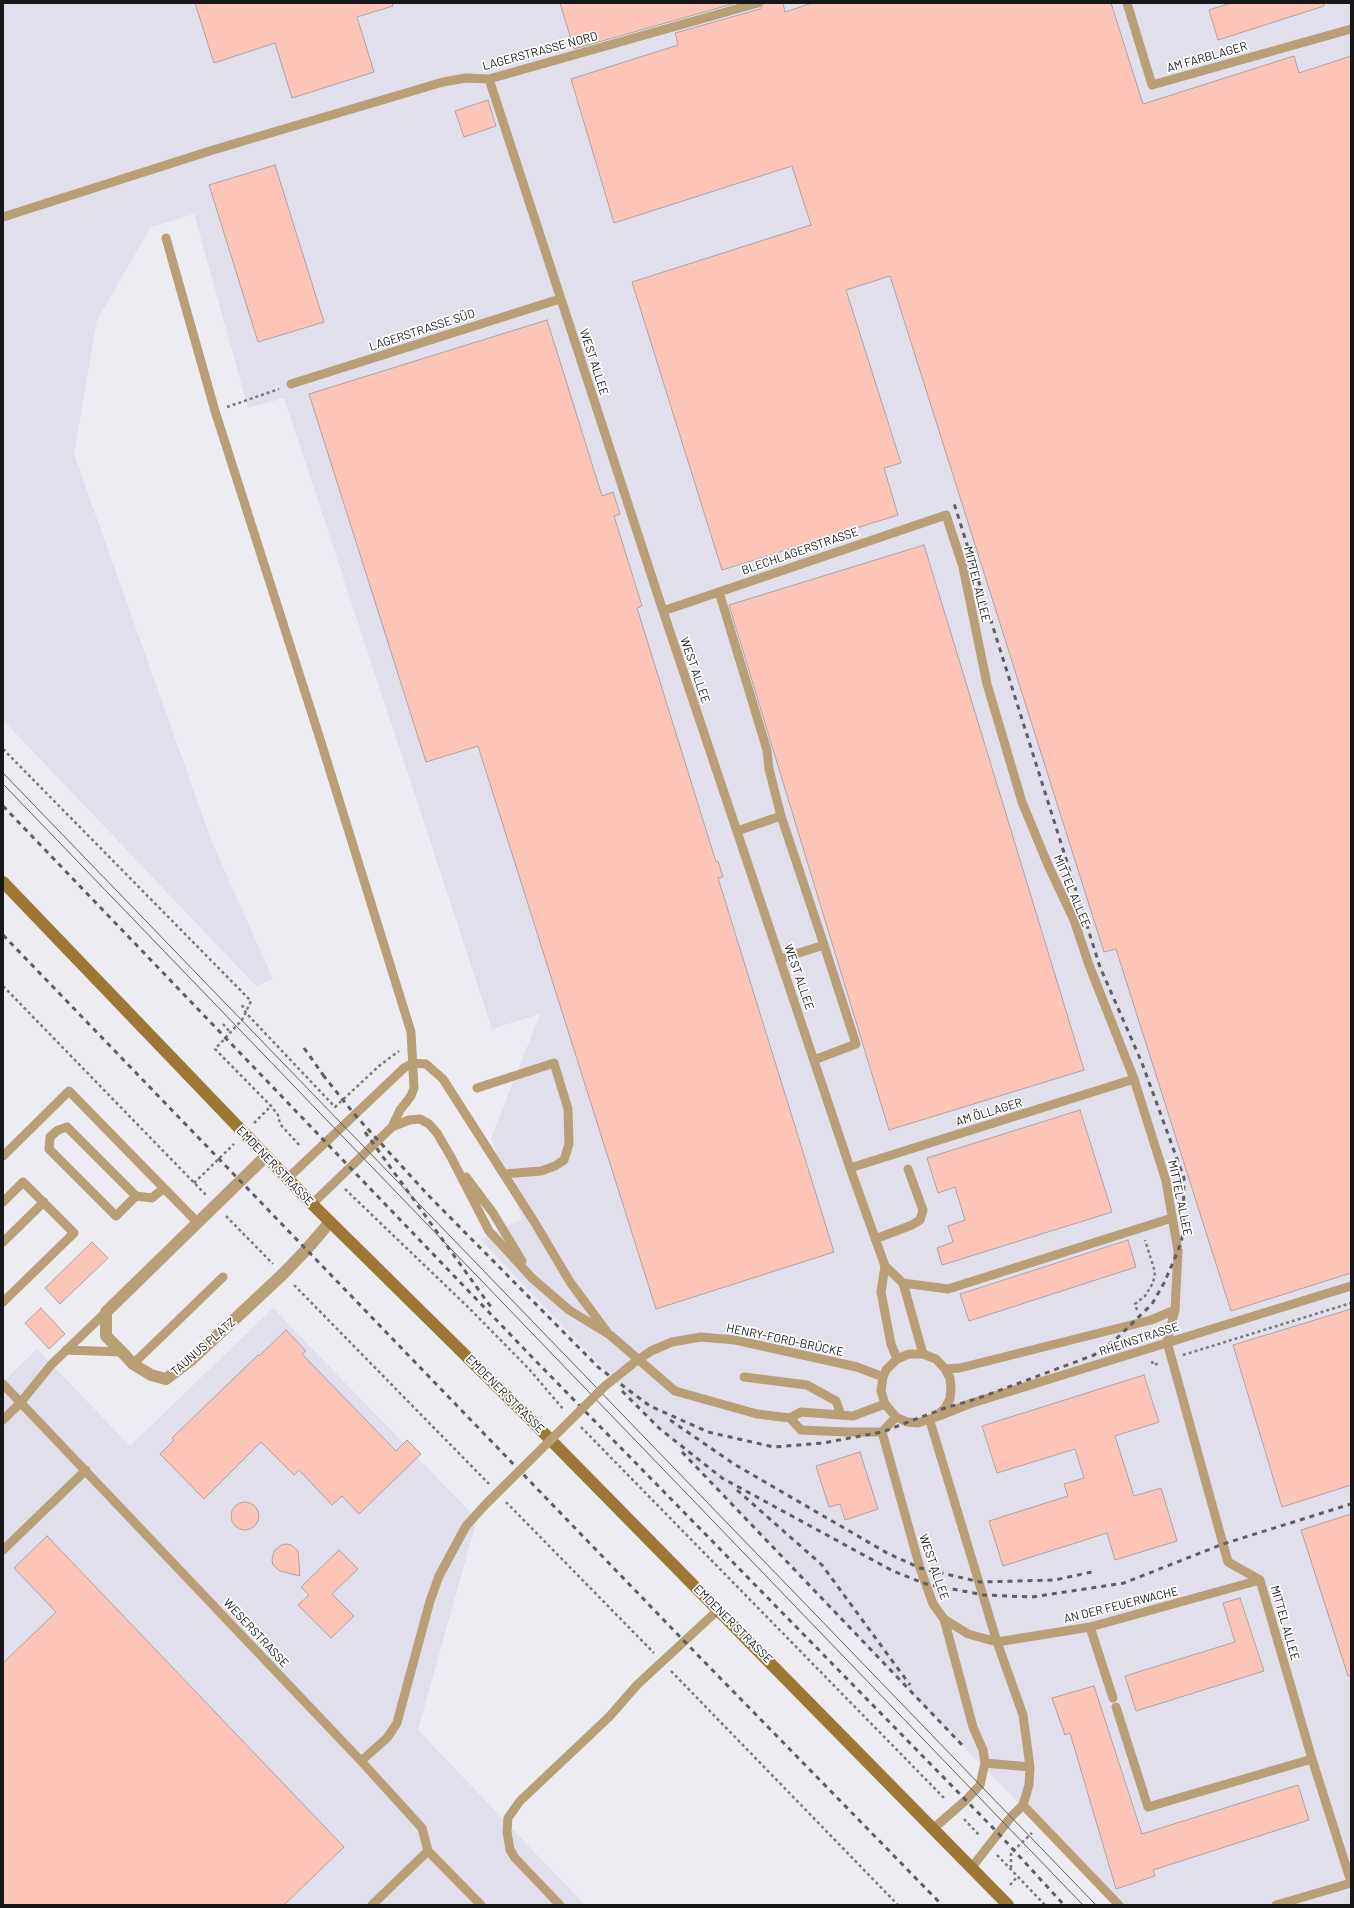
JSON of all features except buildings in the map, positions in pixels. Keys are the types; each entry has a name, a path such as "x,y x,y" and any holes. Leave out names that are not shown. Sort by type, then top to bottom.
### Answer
{"street":[{"name":"EMDENER STRASSE","path":"3,882 265,1157 530,1419 934,1828 1008,1905"},
{"path":"106,1312 265,1157"},
{"name":"TAUNUS PLATZ","path":"106,1312 106,1336 134,1364 151,1376 166,1379 191,1360 283,1274 330,1222"}],"lane":[{"name":"LAGERSTRASSE NORD","path":"3,217 213,150 443,82 466,78 489,79 758,3"},
{"name":"AM FARBLAGER","path":"1127,3 1152,85 1351,29"},
{"name":"WEST ALLEE","path":"489,79 663,611 850,1168 886,1266 903,1282"},
{"path":"166,238 215,411 321,742 399,991 413,1042 414,1088 411,1096 400,1110 392,1127 312,1204"},
{"name":"LAGERSTRASSE SÜD","path":"291,384 560,299"},
{"name":"BLECHLAGERSTRASSE","path":"663,611 946,515"},
{"name":"MITTEL ALLEE","path":"946,515 963,567 987,684 1022,802 1048,865 1074,920 1089,965 1134,1079 1166,1181 1178,1251 1175,1310 1167,1342 1228,1562 1260,1580 1312,1759 1351,1882"},
{"path":"719,592 767,750 769,769 781,816 856,1044 814,1060"},
{"path":"737,831 781,816"},
{"path":"780,959 824,945"},
{"path":"287,1179 404,1068 413,1063 426,1064 442,1079 504,1174 570,1282 610,1335"},
{"path":"477,1088 554,1063 566,1103 570,1126 569,1144 564,1160 555,1166 541,1171 504,1174"},
{"name":"AM ÖLLAGER","path":"850,1168 1134,1079"},
{"path":"3,1156 69,1091 198,1223"},
{"path":"392,1127 409,1120 420,1119 429,1124 451,1157 493,1212 532,1278"},
{"path":"136,1196 116,1216 49,1149 50,1137 58,1130 67,1127 136,1196 152,1198 164,1188"},
{"path":"451,1157 489,1231 532,1278 569,1310 610,1335 676,1391 757,1414 790,1418 801,1412 853,1416 885,1404"},
{"path":"875,1238 912,1226 920,1220 923,1210 908,1168"},
{"path":"3,1202 24,1182 74,1233 3,1302"},
{"path":"3,1242 44,1202"},
{"path":"923,1354 903,1282 948,1289 1172,1218"},
{"path":"886,1266 881,1292 891,1344 897,1359"},
{"path":"134,1364 223,1277"},
{"name":"RHEINSTRASSE","path":"933,1419 969,1404 1351,1286"},
{"path":"945,1369 960,1368 1151,1320 1175,1310"},
{"path":"3,1420 21,1402 51,1365 106,1312"},
{"name":"HENRY-FORD-BRÜCKE","path":"361,1761 387,1738 397,1723 434,1588 466,1526 485,1505 605,1386 635,1362 651,1351 672,1342 701,1337 735,1340 857,1368 883,1377"},
{"path":"66,1350 122,1352"},
{"path":"909,1354 923,1354 936,1359 945,1369 950,1378 950,1399 945,1408 933,1419 918,1423 907,1422 896,1417 885,1404 881,1391 883,1377 886,1370 897,1359 909,1354"},
{"path":"744,1376 807,1385 836,1401 841,1415"},
{"name":"WESERSTRASSE","path":"3,1384 361,1761 422,1828 428,1851 481,1905"},
{"path":"790,1418 801,1430 882,1432 896,1417"},
{"path":"933,1419 997,1642 1022,1715 1030,1767 1029,1785 1022,1805 972,1867"},
{"name":"WEST ALLEE","path":"882,1432 920,1568 933,1604 944,1619 973,1727 983,1750 985,1763"},
{"path":"3,1550 86,1470"},
{"name":"AN DER FEUERWACHE","path":"944,1619 968,1634 997,1642 1090,1627 1260,1580"},
{"path":"560,1905 515,1858 510,1850 507,1832 508,1818 520,1801 609,1717 637,1685 718,1610"},
{"path":"1090,1627 1112,1698"},
{"path":"1116,1707 1148,1807 1312,1759"},
{"path":"934,1828 980,1785 985,1763 1030,1767"},
{"path":"1022,1805 1119,1905"},
{"path":"372,1905 428,1851"},
{"path":"1276,1905 1290,1903 1351,1882"}],"path":[{"path":"215,411 263,396 291,384"},
{"path":"3,749 251,1001 242,1020 215,1049 271,1106 278,1115 280,1124 310,1157"},
{"path":"3,986 489,1485"},
{"path":"242,1005 246,1013 335,1107 379,1066 413,1042"},
{"path":"223,1024 230,1032"},
{"path":"336,1181 376,1218 530,1369 570,1416"},
{"path":"575,1421 955,1810 1045,1905"},
{"path":"500,1496 898,1905"},
{"path":"1011,1869 1009,1858 1011,1853 1041,1824"}],"shaded area":[{"path":"3,3 1351,3 1351,1905 1120,1905 927,1710 480,1239 522,1219 491,1138 540,1014 492,1029 284,398 248,408 194,214 151,227 97,320 74,454 212,842 273,979 256,986 3,720"},
{"path":"273,1308 477,1519 418,1730 585,1905 3,1905 3,1378 5,1380 37,1349 130,1446"}],"tram line":[{"path":"3,773 1096,1905"},
{"path":"3,784 1083,1905"}],"railway":[{"path":"323,1075 355,1115 429,1196 599,1368 650,1406 708,1432 774,1447 823,1443 882,1432 1094,1355 1115,1340 1152,1304 1164,1283 1178,1251 1183,1235 1184,1178 1142,1063 1100,967 953,500"},
{"path":"3,806 529,1354 998,1833 1064,1905"},
{"path":"3,935 684,1641 942,1905"},
{"path":"304,1048 326,1079"},
{"path":"365,1132 491,1307"},
{"path":"622,1391 660,1429 722,1478 893,1571 926,1584 984,1595 1032,1597 1124,1583 1223,1544 1351,1504"},
{"path":"670,1420 734,1464 887,1553 920,1568 980,1582 1055,1580 1096,1571"},
{"path":"682,1452 964,1747"},
{"path":"737,1490 822,1565 910,1685"}]}
